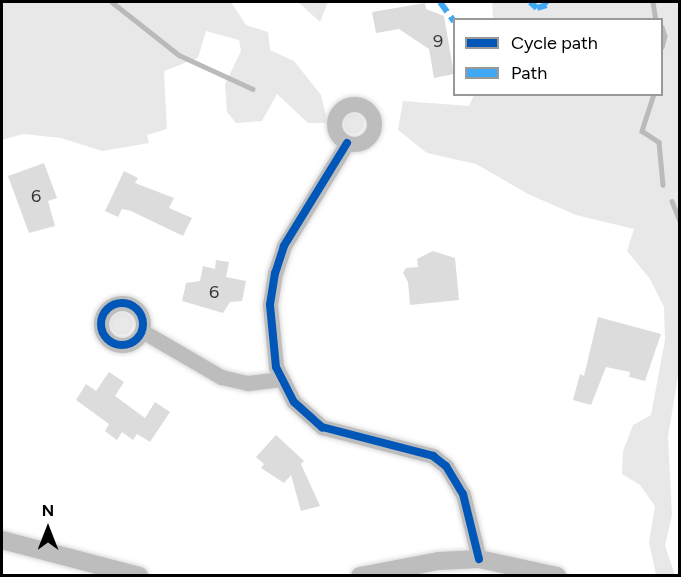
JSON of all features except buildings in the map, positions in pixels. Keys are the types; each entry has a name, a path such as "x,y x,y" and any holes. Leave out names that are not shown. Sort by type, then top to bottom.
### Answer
{"main road":[{"path":"2,540 139,576"},
{"path":"360,576 439,561 479,560 557,576"}],"street":[{"path":"347,143 284,246 275,273 272,338 280,379 294,402 322,427 434,456 446,466 463,494 479,560"},
{"path":"142,331 221,377 248,383 280,379"}],"shaded area":[{"path":"2,2 231,2 246,25 268,32 270,50 294,61 321,95 328,123 308,123 277,94 262,121 236,123 227,112 225,84 241,51 239,40 206,31 198,58 164,71 167,129 147,135 149,143 102,151 61,138 23,134 2,140"},
{"path":"298,2 328,2 320,22"},
{"path":"492,2 679,2 680,364 668,437 672,515 665,546 675,575 656,575 649,542 655,506 640,485 622,474 623,451 633,425 651,415 665,340 664,307 650,279 627,251 634,229 576,215 528,194 476,164 427,153 398,130 403,101 469,106 474,96 663,96 663,18 493,18"},
{"path":"350,114 358,114 364,120 364,128 358,134 350,134 344,128 344,120"},
{"path":"122,313 130,316 133,324 130,332 122,335 114,332 111,324 114,316"}],"waterway":[{"path":"112,2 179,55 253,89"},
{"path":"653,2 656,18"},
{"path":"663,30 665,36 663,43"},
{"path":"653,96 642,131 659,142 663,185"},
{"path":"672,201 680,221"}],"marked path":[{"path":"440,2 453,20"},
{"path":"530,2 537,8 547,5 545,2"}],"cycle path":[{"path":"347,143 284,246 275,273 270,305 276,367 294,402 322,427 433,456 446,466 463,494 479,559"},
{"path":"122,303 130,304 137,309 142,316 143,324 142,332 137,339 130,344 122,345 114,344 107,339 102,332 101,324 102,316 107,309 114,304 122,303"}]}
